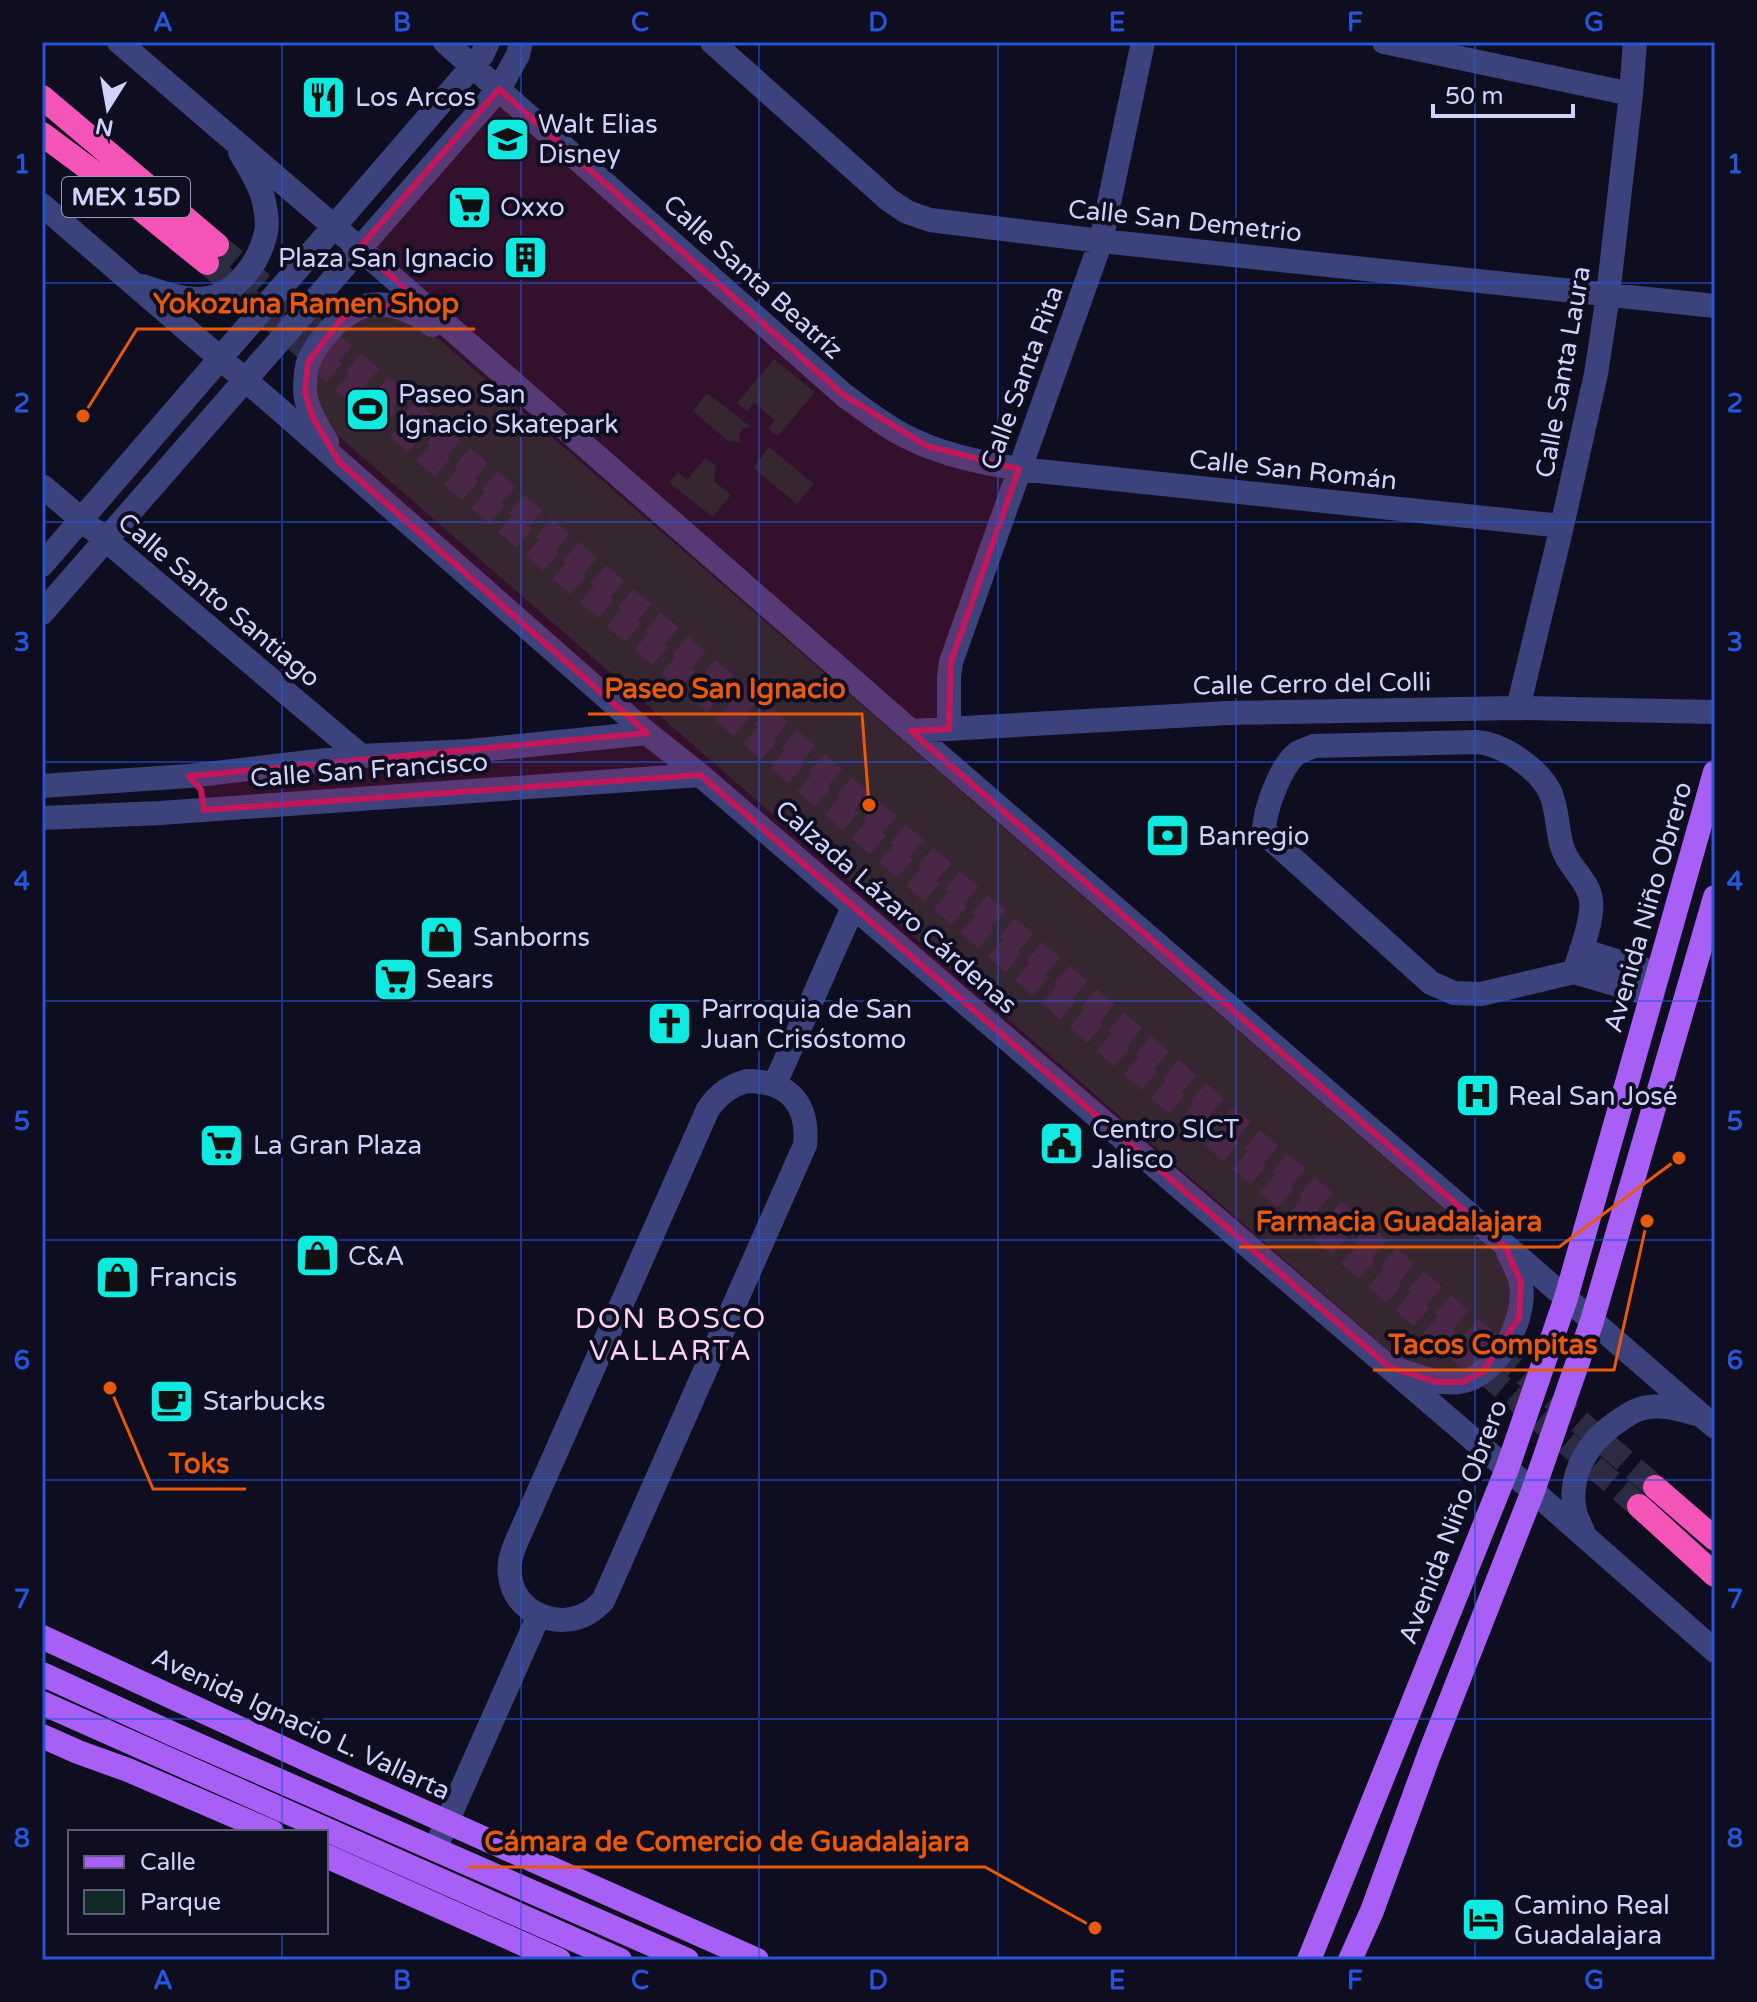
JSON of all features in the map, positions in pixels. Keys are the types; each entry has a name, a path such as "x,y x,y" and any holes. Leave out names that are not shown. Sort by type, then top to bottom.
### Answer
{"highway":[{"name":"MEX 15D","path":"42,97 212,254 42,134"},
{"path":"1715,1539 1647,1497 1715,1575"}],"main road":[{"name":"Avenida Niño Obrero","path":"1309,1960 1507,1469 1566,1298 1715,772"},
{"path":"1350,1960 1372,1911 1429,1755 1533,1491 1592,1321 1715,897"},
{"name":"Avenida Ignacio L. Vallarta","path":"42,1637 757,1960"},
{"path":"42,1674 687,1960"},
{"path":"42,1703 320,1830"},
{"path":"42,1723 128,1770"},
{"path":"42,1736 273,1830"},
{"path":"338,1838 620,1960"},
{"path":"328,1857 559,1960"}],"street":[{"path":"119,42 1708,1422"},
{"name":"Calle Santa Beatríz","path":"445,42 844,395 879,421 927,446 954,456 1019,469"},
{"path":"42,565 482,55 488,42"},
{"path":"42,613 499,89 518,55 521,42"},
{"name":"Calle San Demetrio","path":"712,42 889,200 907,212 930,220 1715,306"},
{"name":"Calle Santa Rita","path":"949,729 951,662 1101,241 1143,42"},
{"path":"1384,42 1631,94"},
{"name":"Calle Santa Laura","path":"1518,708 1596,374 1608,295 1635,42"},
{"path":"129,281 168,295 199,300 221,293 243,280 258,258 268,229 264,198 234,141"},
{"name":"Calzada Lázaro Cárdenas","path":"42,205 647,733 700,775 1389,1367 1715,1651"},
{"path":"339,462 313,418 305,392 308,362 342,318 364,306 392,306 419,315 511,389 523,392"},
{"name":"Calle San Román","path":"1019,469 1562,526"},
{"name":"Calle Santo Santiago","path":"42,486 361,756"},
{"name":"Calle Cerro del Colli","path":"911,731 1228,713 1518,708 1715,712"},
{"name":"Calle San Francisco","path":"42,786 189,776 361,756 470,751 647,733"},
{"path":"1578,961 1592,908 1591,897 1564,852 1550,792 1540,777 1509,752 1488,743 1475,742 1314,746 1299,752 1287,764 1266,813 1264,828 1272,840 1431,983 1454,993 1481,994 1578,961 1655,985"},
{"path":"470,751 471,791"},
{"name":"Calle San Francisco","path":"42,818 204,810 700,775"},
{"path":"189,776 201,790 204,810"},
{"path":"775,1084 853,907"},
{"path":"747,1081 775,1084 793,1098 802,1112 806,1128 805,1145 617,1572 603,1601 590,1612 574,1619 557,1621 539,1615 526,1608 510,1578 510,1561 515,1545 695,1138 713,1102 731,1085 747,1081"},
{"path":"1389,1367 1436,1382 1462,1382 1483,1372 1503,1350 1519,1318 1521,1282 1505,1246"},
{"path":"1586,1538 1575,1513 1573,1490 1582,1459 1600,1434 1641,1408 1672,1407 1708,1422"},
{"path":"435,1849 539,1615"}],"highlighted area":[{"path":"499,89 844,395 927,446 1019,469 951,662 949,729 911,731 1505,1246 1521,1282 1519,1318 1483,1372 1462,1382 1436,1382 1389,1367 700,775 204,810 201,790 189,776 647,733 339,462 313,418 305,392 308,362 342,318 364,306 425,306 359,248"}],"green space":[{"path":"379,311 426,328 1505,1262 1516,1288 1501,1345 1458,1376 1410,1369 329,428 313,407 319,358 336,333"},
{"path":"774,359 815,392 778,436 768,429 775,420 754,403 747,411 737,403"},
{"path":"707,393 751,427 743,428 739,434 741,443 728,441 693,411"},
{"path":"769,447 814,484 797,504 753,468"},
{"path":"705,458 716,466 714,481 731,495 713,517 669,483 678,472 687,480"}],"tunnel":[{"path":"217,245 1655,1487"},
{"path":"207,263 1639,1506"}],"place":[{"name":"Los Arcos","path":"324,97"},
{"name":"Walt Elias Disney","path":"507,139"},
{"name":"Oxxo","path":"469,207"},
{"name":"Plaza San Ignacio","path":"525,258"},
{"name":"Paseo San Ignacio Skatepark","path":"367,409"},
{"name":"Yokozuna Ramen Shop","path":"83,416"},
{"name":"Paseo San Ignacio","path":"869,805"},
{"name":"Banregio","path":"1167,836"},
{"name":"Sanborns","path":"442,937"},
{"name":"Sears","path":"395,979"},
{"name":"Parroquia de San Juan Crisóstomo","path":"670,1024"},
{"name":"Real San José","path":"1477,1096"},
{"name":"Centro SICT Jalisco","path":"1061,1144"},
{"name":"La Gran Plaza","path":"222,1145"},
{"name":"Farmacia Guadalajara","path":"1679,1158"},
{"name":"Tacos Compitas","path":"1647,1221"},
{"name":"C&A","path":"317,1256"},
{"name":"Francis","path":"118,1277"},
{"name":"Toks","path":"110,1388"},
{"name":"Starbucks","path":"172,1401"},
{"name":"Camino Real Guadalajara","path":"1483,1920"},
{"name":"Cámara de Comercio de Guadalajara","path":"1095,1928"}],"district":[{"name":"DON BOSCO VALLARTA","path":"671,1335"}]}
